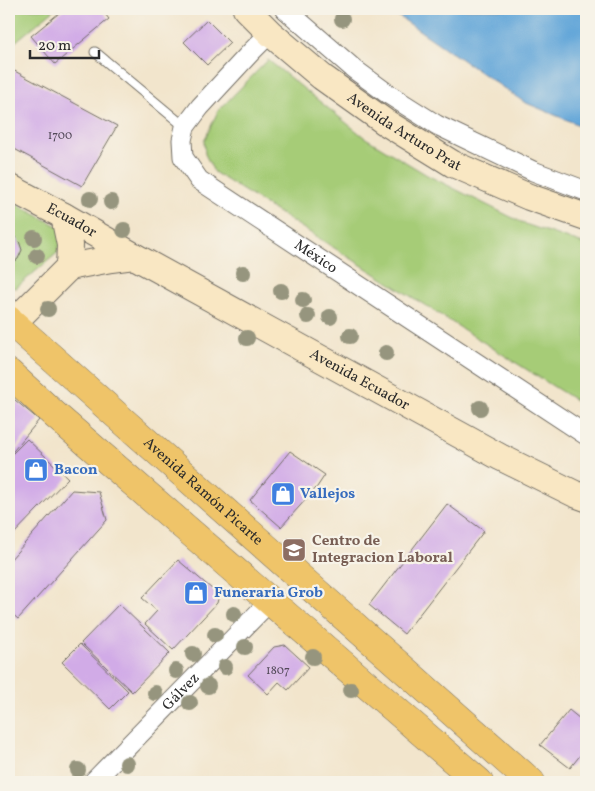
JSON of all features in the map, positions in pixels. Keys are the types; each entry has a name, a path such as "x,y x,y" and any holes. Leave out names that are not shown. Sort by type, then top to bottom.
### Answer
{"highway":[{"name":"Avenida Ramón Picarte","path":"10,323 531,782"},
{"path":"9,373 479,782"}],"main road":[{"name":"Avenida Arturo Prat","path":"246,9 270,33 322,77 385,122 453,164 529,197 586,217"},
{"name":"Ecuador","path":"9,187 134,256"},
{"path":"64,216 70,245 69,268"},
{"path":"10,323 69,268 134,256"},
{"name":"Avenida Ecuador","path":"134,256 500,457 586,498"}],"street":[{"path":"285,9 354,69 388,94 437,125 533,171 586,191"},
{"path":"185,127 200,107 270,33"},
{"name":"México","path":"185,127 182,140 183,157 199,180 586,436"},
{"name":"Gálvez","path":"93,782 270,601"}],"lane":[{"path":"96,52 185,127"}],"green space":[{"path":"9,9 55,9 9,47"},
{"path":"268,60 364,137 427,175 525,224 586,245 586,407 214,172 205,154 204,141 218,111"},
{"path":"9,200 61,228 62,249 16,288 9,287"}],"water":[{"path":"388,9 586,9 586,128 524,102"}],"building":[{"path":"64,9 101,9 109,19 55,64 31,36"},
{"path":"207,20 230,43 207,65 184,42"},
{"path":"9,68 117,126 82,186 9,146"},
{"path":"9,234 19,241 22,250 18,259 9,264"},
{"path":"9,395 39,420 9,456"},
{"path":"27,439 68,478 9,539 9,457"},
{"name":"Vallejos","path":"290,451 325,475 317,487 281,527 250,500"},
{"path":"72,490 99,492 107,520 18,619 9,611 9,561"},
{"path":"447,504 484,531 404,634 369,605"},
{"path":"178,560 219,595 217,603 173,650 145,624 157,611 142,598"},
{"path":"119,604 170,653 132,692 81,643"},
{"path":"586,612 586,622 582,620"},
{"path":"80,644 128,691 110,709 62,662"},
{"path":"285,645 309,667 288,690 279,682 268,694 248,675 274,647"},
{"path":"569,710 586,724 586,748 570,768 540,745"}],"place":[{"name":"Bacon","path":"36,470"},
{"name":"Vallejos","path":"283,494"},
{"name":"Centro de Integracion Laboral","path":"294,550"},
{"name":"Funeraria Grob","path":"196,593"}]}
